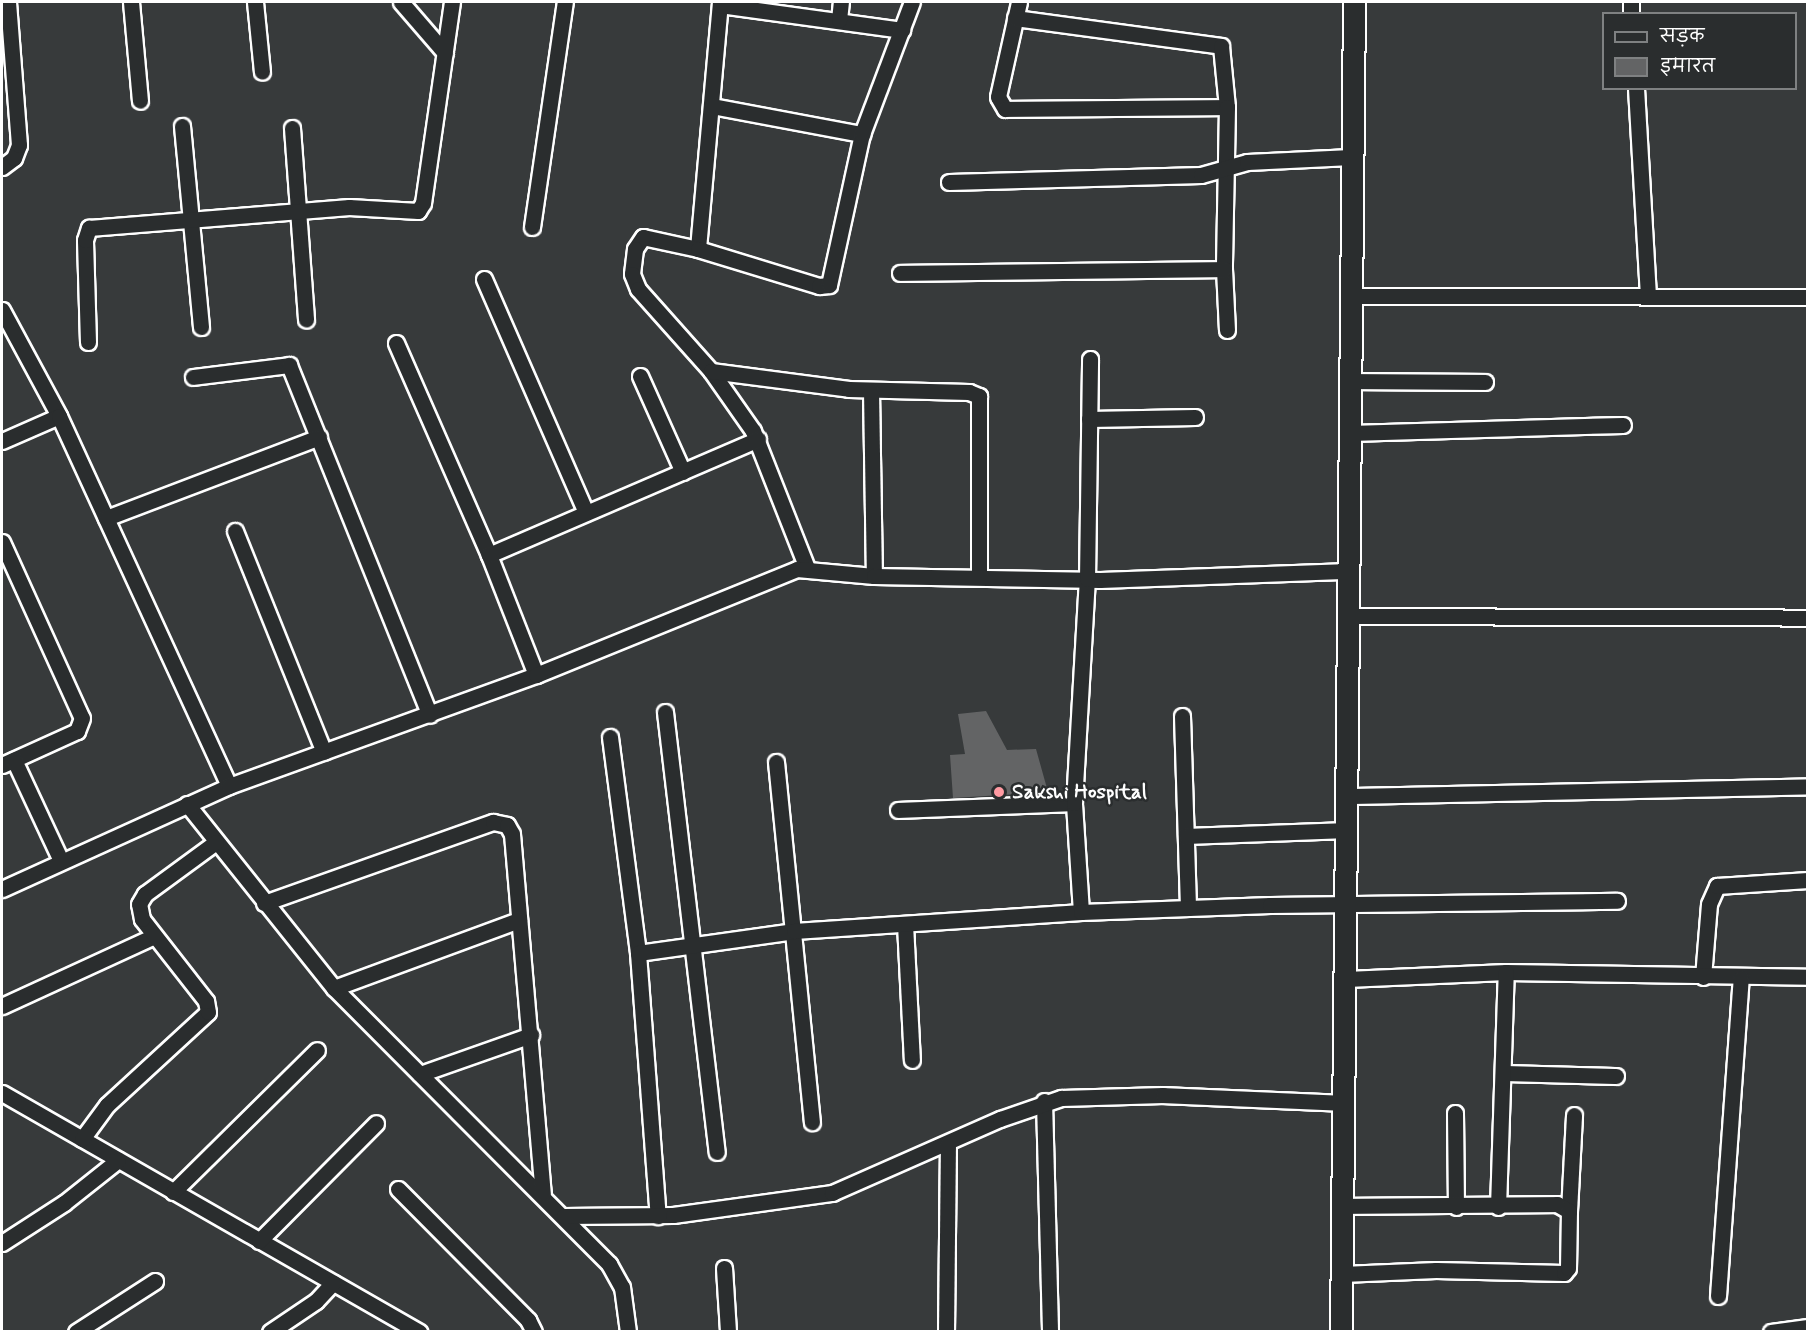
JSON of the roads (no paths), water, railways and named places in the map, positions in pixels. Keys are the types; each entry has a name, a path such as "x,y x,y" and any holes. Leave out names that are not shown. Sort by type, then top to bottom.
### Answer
{"main road":[{"path":"1341,1332 1354,2"}],"street":[{"path":"2,167 14,158 19,145 8,2"},
{"path":"131,2 140,101"},
{"path":"255,2 262,72"},
{"path":"401,2 445,53"},
{"path":"88,342 85,240 89,228 188,218 349,207 418,211 423,203 452,2"},
{"path":"532,227 565,2"},
{"path":"839,20 841,2"},
{"path":"807,568 758,439 711,371 638,289 632,274 635,249 643,237 698,249 819,286 829,285 862,134 912,2"},
{"path":"1019,2 998,96 1005,109 1227,107"},
{"path":"698,249 720,3 902,30"},
{"path":"1015,18 1221,46 1227,107 1224,269 1227,330"},
{"path":"1636,90 1648,296"},
{"path":"712,106 862,134"},
{"path":"182,126 188,218 201,327"},
{"path":"292,128 306,319"},
{"path":"949,182 1201,175 1227,167 1351,157"},
{"path":"900,273 1224,269"},
{"path":"484,279 586,513"},
{"path":"1350,297 1808,297"},
{"path":"2,310 59,416 229,786"},
{"path":"396,343 489,555 536,675"},
{"path":"1081,912 1074,802 1087,579 1090,359"},
{"path":"193,377 289,365 430,715"},
{"path":"711,371 871,390 969,392 979,396 980,577"},
{"path":"640,376 683,471"},
{"path":"1350,381 1485,382"},
{"path":"871,390 874,576"},
{"path":"2,441 59,416"},
{"path":"1089,419 1195,417"},
{"path":"1350,432 1623,424"},
{"path":"106,518 319,436"},
{"path":"489,555 758,439"},
{"path":"235,531 324,752"},
{"path":"2,542 82,718 77,731 8,762 61,861"},
{"path":"2,889 229,786 536,675 783,572 807,568 874,576 1087,579 1349,571"},
{"path":"1349,616 1808,618"},
{"path":"665,712 717,1152"},
{"path":"1182,716 1188,908"},
{"path":"610,737 638,953 658,1216"},
{"path":"776,762 812,1122"},
{"path":"1348,796 1808,786"},
{"path":"898,810 1074,802"},
{"path":"187,804 334,988 543,1194 618,1275 628,1332"},
{"path":"264,903 501,822 512,834 543,1194"},
{"path":"1186,836 1347,830"},
{"path":"82,1140 107,1105 208,1012 206,1001 154,936 139,910 145,894 216,842"},
{"path":"1703,976 1709,904 1717,886 1808,880"},
{"path":"638,953 694,943 794,931 1081,912 1345,904 1617,901"},
{"path":"334,988 519,920"},
{"path":"905,924 912,1060"},
{"path":"2,1006 154,936"},
{"path":"1498,1207 1506,972"},
{"path":"1346,979 1506,972 1741,978 1808,977"},
{"path":"1718,1296 1741,978"},
{"path":"420,1074 531,1035"},
{"path":"173,1192 317,1050"},
{"path":"1503,1073 1616,1076"},
{"path":"2,1093 259,1241 327,1290 420,1332"},
{"path":"564,1216 658,1216 832,1193 1044,1101 1077,1096 1163,1095 1344,1103"},
{"path":"1044,1101 1050,1332"},
{"path":"1455,1113 1456,1207"},
{"path":"1342,1274 1416,1270 1564,1273 1568,1268 1574,1115"},
{"path":"259,1241 376,1123"},
{"path":"946,1332 948,1143"},
{"path":"2,1244 64,1203 118,1160"},
{"path":"398,1189 528,1320 534,1332"},
{"path":"1342,1206 1498,1207 1557,1204 1569,1211"},
{"path":"724,1268 728,1332"},
{"path":"76,1332 155,1281"},
{"path":"270,1332 327,1290"},
{"path":"1771,1332 1808,1328"}],"place":[{"name":"Sakshi Hospital","path":"999,792"}]}
